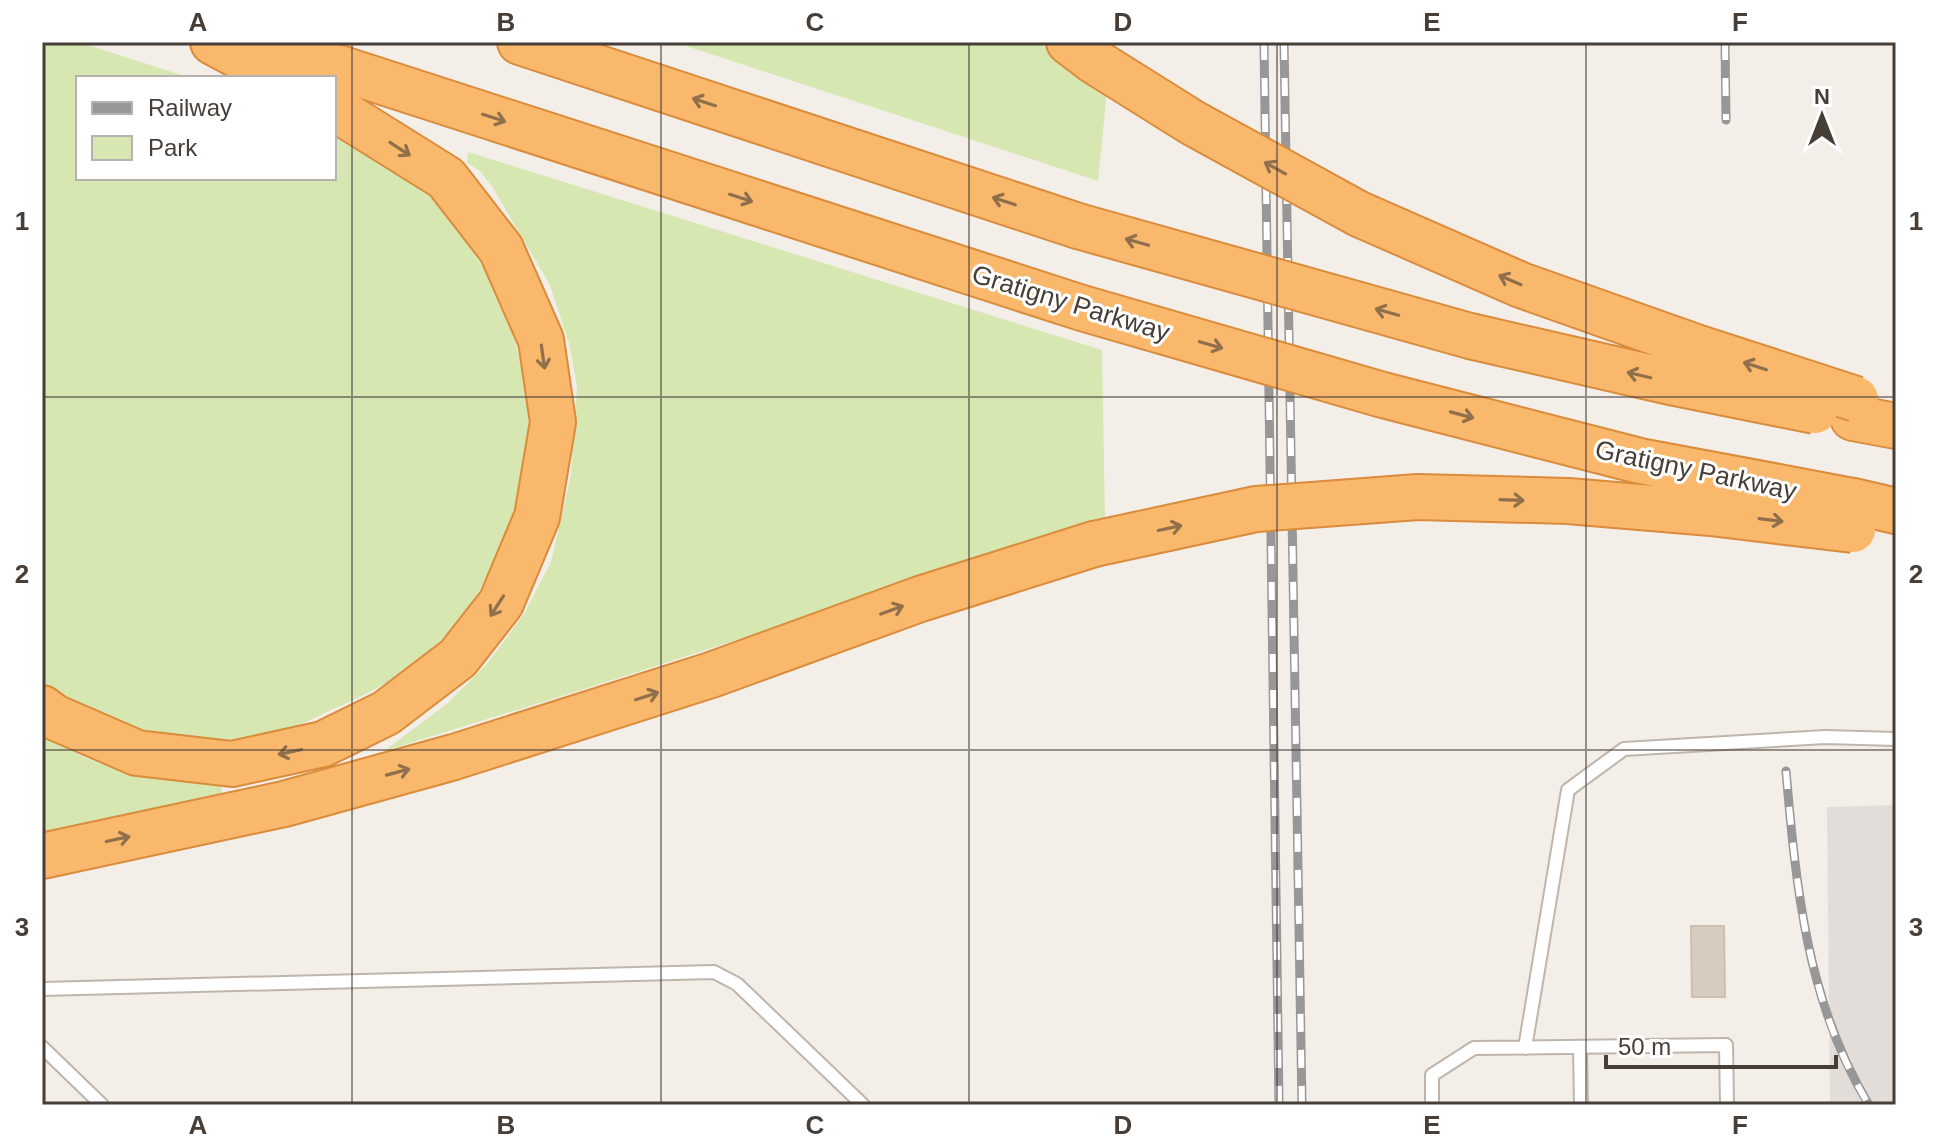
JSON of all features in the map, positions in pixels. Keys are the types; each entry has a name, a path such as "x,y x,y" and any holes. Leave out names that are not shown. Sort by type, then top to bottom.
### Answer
{"highway":[{"path":"213,42 276,76"},
{"name":"Gratigny Parkway","path":"259,42 1082,308 1383,395 1853,516 1896,511"},
{"path":"520,42 1078,226 1470,336 1675,383 1868,410"},
{"path":"1081,51 1193,123 1359,214 1521,285 1868,410 1896,426"},
{"path":"42,708 54,717 137,753 232,764 323,744 386,713 458,658 501,603 537,517 553,422 541,340 501,249 446,178 336,109"},
{"path":"42,856 284,804 454,757 711,675 920,599 1094,544 1256,509 1418,497 1568,501 1711,513 1853,516 1896,535"}],"lane":[{"path":"1525,1048 1568,790 1624,749 1825,737 1896,739"},
{"path":"42,989 714,972 737,984 863,1105"},
{"path":"1432,1105 1432,1075 1474,1048 1726,1045 1727,1105"},
{"path":"42,1047 102,1105"},
{"path":"1580,1047 1581,1105"}],"shaded area":[{"path":"1896,805 1896,1105 1830,1105 1827,807"}],"green space":[{"path":"42,42 78,42 185,76 76,76 76,180 336,180 336,131 402,171 427,192 441,206 477,257 514,336 526,393 527,485 490,571 474,599 436,645 414,664 361,697 285,731 235,740 152,734 101,719 42,687"},
{"path":"674,42 1045,42 1108,80 1098,181"},
{"path":"468,152 1102,350 1105,521 384,751 448,703 487,664 524,614 551,562 571,475 577,386 569,343 550,285 493,188 480,171 467,163"},
{"path":"42,732 104,765 173,781 220,783 223,795 42,836"}],"building":[{"path":"1691,926 1724,926 1725,997 1692,997"}],"railway":[{"path":"1264,42 1279,1105"},
{"path":"1284,42 1302,1105"},
{"path":"1725,42 1726,120"},
{"path":"1786,771 1800,901 1818,985 1831,1026 1869,1105"}]}
